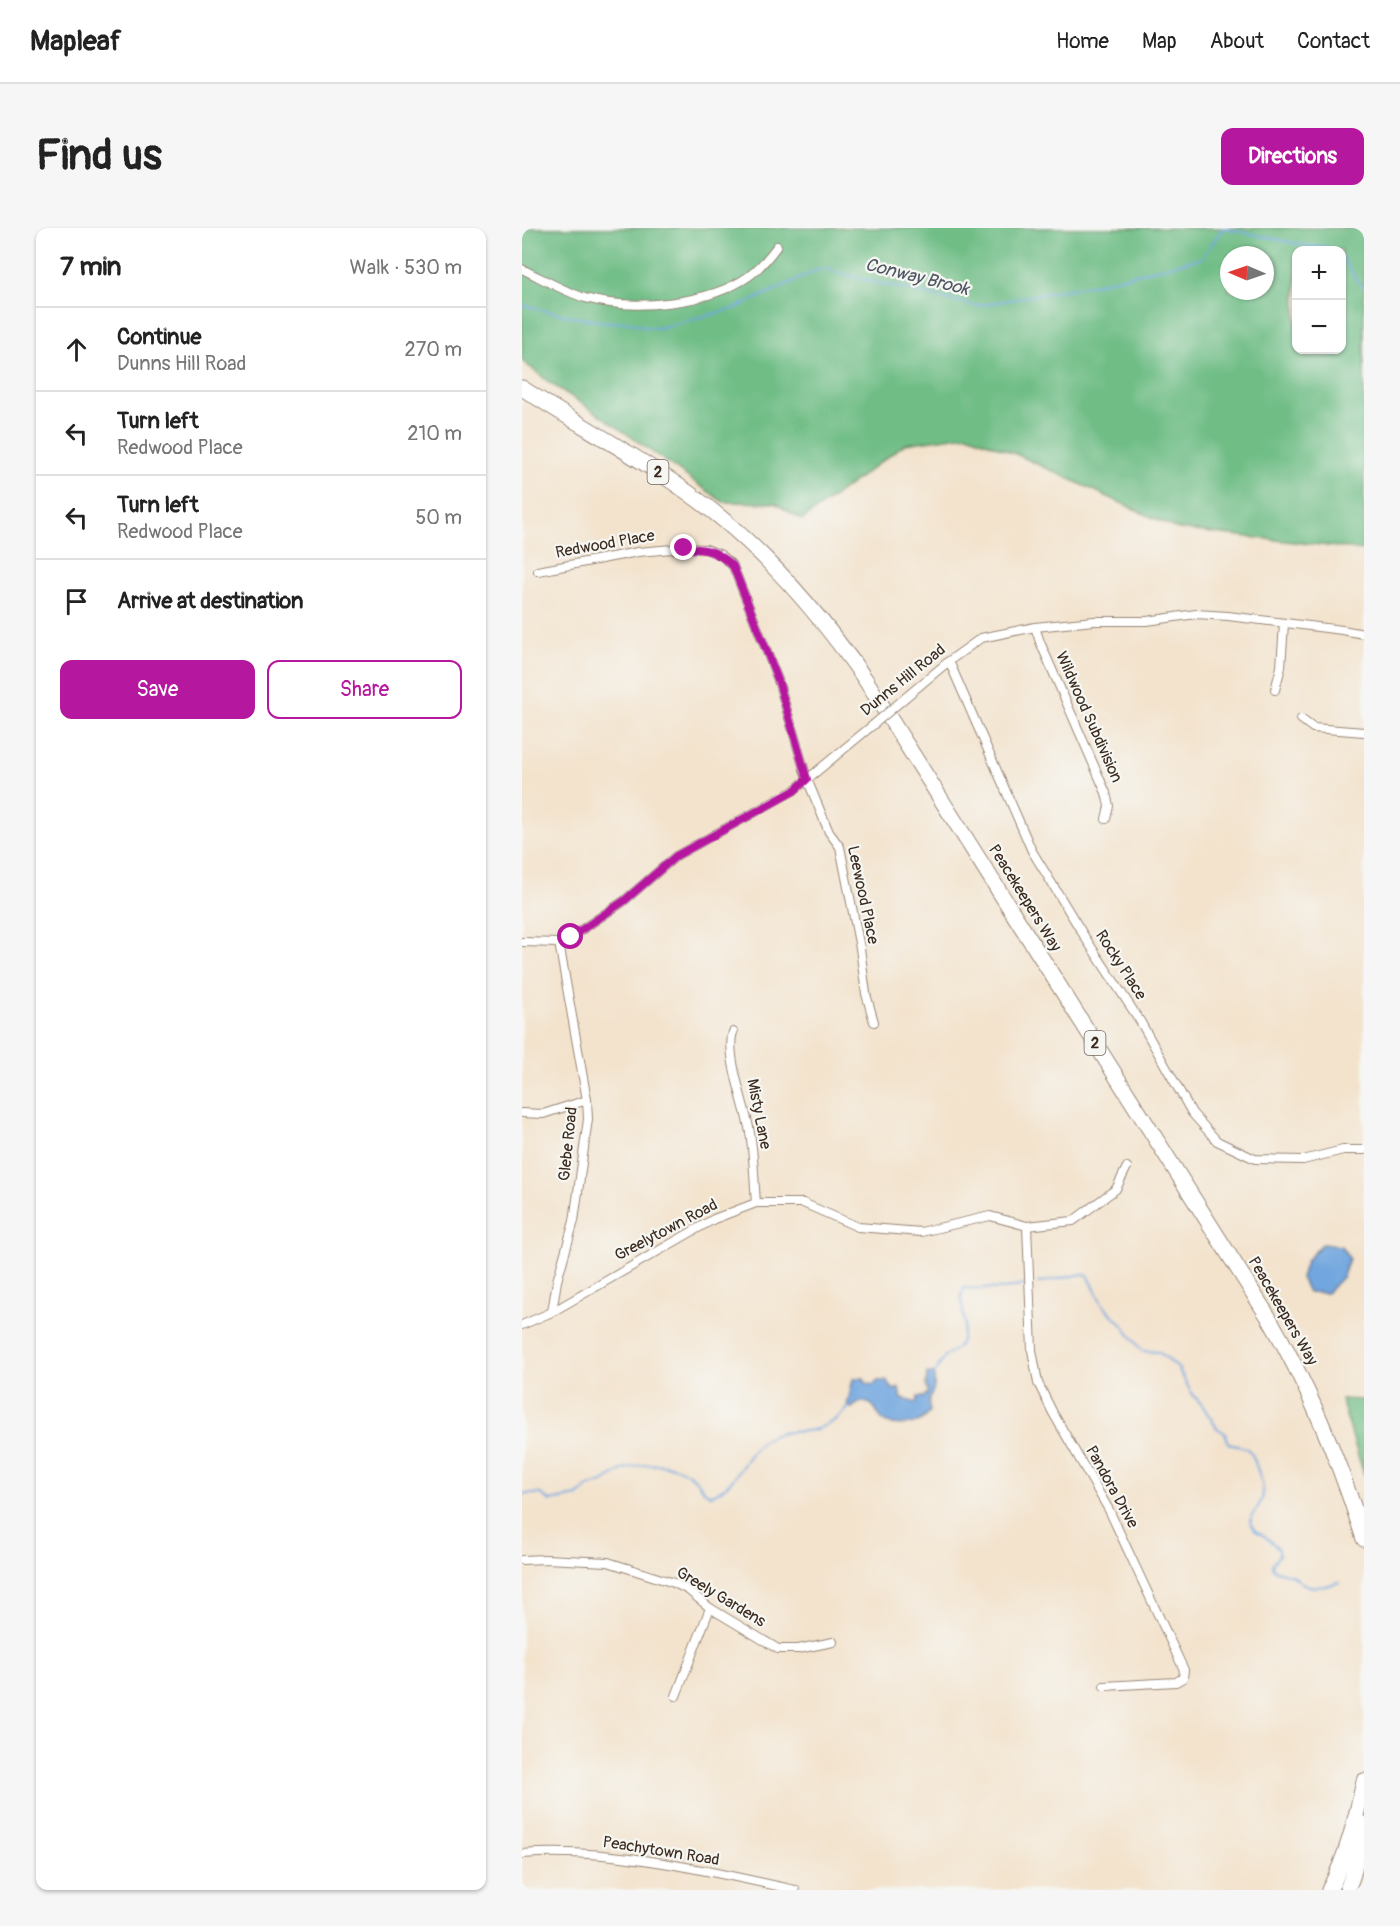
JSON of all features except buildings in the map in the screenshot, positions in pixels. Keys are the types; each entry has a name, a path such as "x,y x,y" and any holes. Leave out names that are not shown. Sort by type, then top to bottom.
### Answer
{"highway":[{"name":"Peacekeepers Way","path":"522,388 621,448 719,516 781,573 810,604 841,645 871,688 1278,1334 1312,1403 1353,1505 1364,1539"},
{"path":"1329,1890 1338,1875 1357,1815 1364,1781"},
{"path":"1347,1890 1353,1874 1364,1824"}],"street":[{"path":"522,269 585,298 638,306 658,305 725,289 748,276 767,260 777,246"},
{"name":"Redwood Place","path":"538,571 638,552 672,549 706,549 721,555 733,566 778,680 807,779"},
{"name":"Dunns Hill Road","path":"559,943 624,901 676,856 794,791 948,661 981,638 1035,627 1094,621 1142,621 1196,614 1364,634"},
{"path":"1275,690 1281,667 1284,624"},
{"name":"Wildwood Subdivision","path":"1035,627 1106,793 1109,806 1106,819"},
{"name":"Rocky Place","path":"948,661 981,730 1032,850 1086,939 1140,1021 1192,1113 1217,1141 1255,1159 1303,1160 1343,1150 1364,1150"},
{"path":"1301,719 1313,728 1364,732"},
{"name":"Leewood Place","path":"807,779 829,831 840,847 860,948 866,994 874,1022"},
{"path":"522,942 559,943"},
{"name":"Glebe Road","path":"552,1312 557,1281 574,1221 588,1119 587,1100 559,943"},
{"name":"Misty Lane","path":"733,1032 731,1055 750,1132 756,1203"},
{"path":"522,1113 543,1114 587,1100"},
{"name":"Greelytown Road","path":"522,1325 552,1312 714,1219 756,1203 804,1203 858,1227 921,1232 990,1216 1028,1226 1073,1221 1116,1189 1127,1167"},
{"name":"Pandora Drive","path":"1028,1226 1032,1350 1038,1383 1109,1509 1184,1670 1183,1678 1176,1682 1104,1686"},
{"name":"Greely Gardens","path":"522,1560 608,1562 674,1583 688,1590 710,1608 778,1649 798,1649 833,1642"},
{"path":"676,1696 710,1608"},
{"name":"Peachytown Road","path":"522,1854 550,1852 648,1861 795,1890"}],"green space":[{"path":"522,228 1364,228 1364,550 1177,529 1018,455 968,435 905,444 802,520 775,503 723,502 600,415 550,383 522,361"},
{"path":"1341,1399 1364,1400 1364,1475"}],"water":[{"path":"1322,1244 1341,1246 1349,1258 1343,1276 1327,1293 1308,1292 1301,1278 1306,1261"},
{"path":"927,1373 934,1374 934,1385 929,1402 929,1412 920,1421 904,1425 887,1423 869,1403 864,1402 852,1408 847,1406 853,1379 864,1378 866,1383 872,1385 878,1381 886,1381 894,1390 899,1388 901,1398 916,1403 918,1397 924,1397 928,1392"}],"waterway":[{"name":"Conway Brook","path":"522,305 573,317 605,322 628,322 659,328 736,308 822,268 977,306 1095,284 1202,258 1223,228 1308,246"},
{"name":"Conway Brook","path":"1346,263 1356,280 1364,287"},
{"path":"1038,1283 1082,1274 1088,1275 1102,1304 1121,1323 1142,1351 1159,1352 1178,1368 1191,1392 1217,1428 1225,1433 1229,1444 1245,1448 1252,1454 1263,1492 1260,1503 1251,1517 1251,1523 1255,1531 1279,1549 1279,1555 1272,1564 1273,1569 1316,1587 1339,1582"},
{"path":"934,1374 945,1356 957,1348 961,1342 965,1325 961,1297 964,1288 1004,1289 1025,1285"},
{"path":"522,1494 541,1494 550,1501 578,1496 588,1487 603,1482 622,1470 631,1467 660,1465 688,1473 706,1492 712,1495 730,1482 753,1451 766,1439 781,1433 818,1429 835,1420 849,1407"}],"route":[{"path":"571,937 624,901 676,856 794,791 807,779 778,680 733,566 721,555 706,549 684,548"}]}
